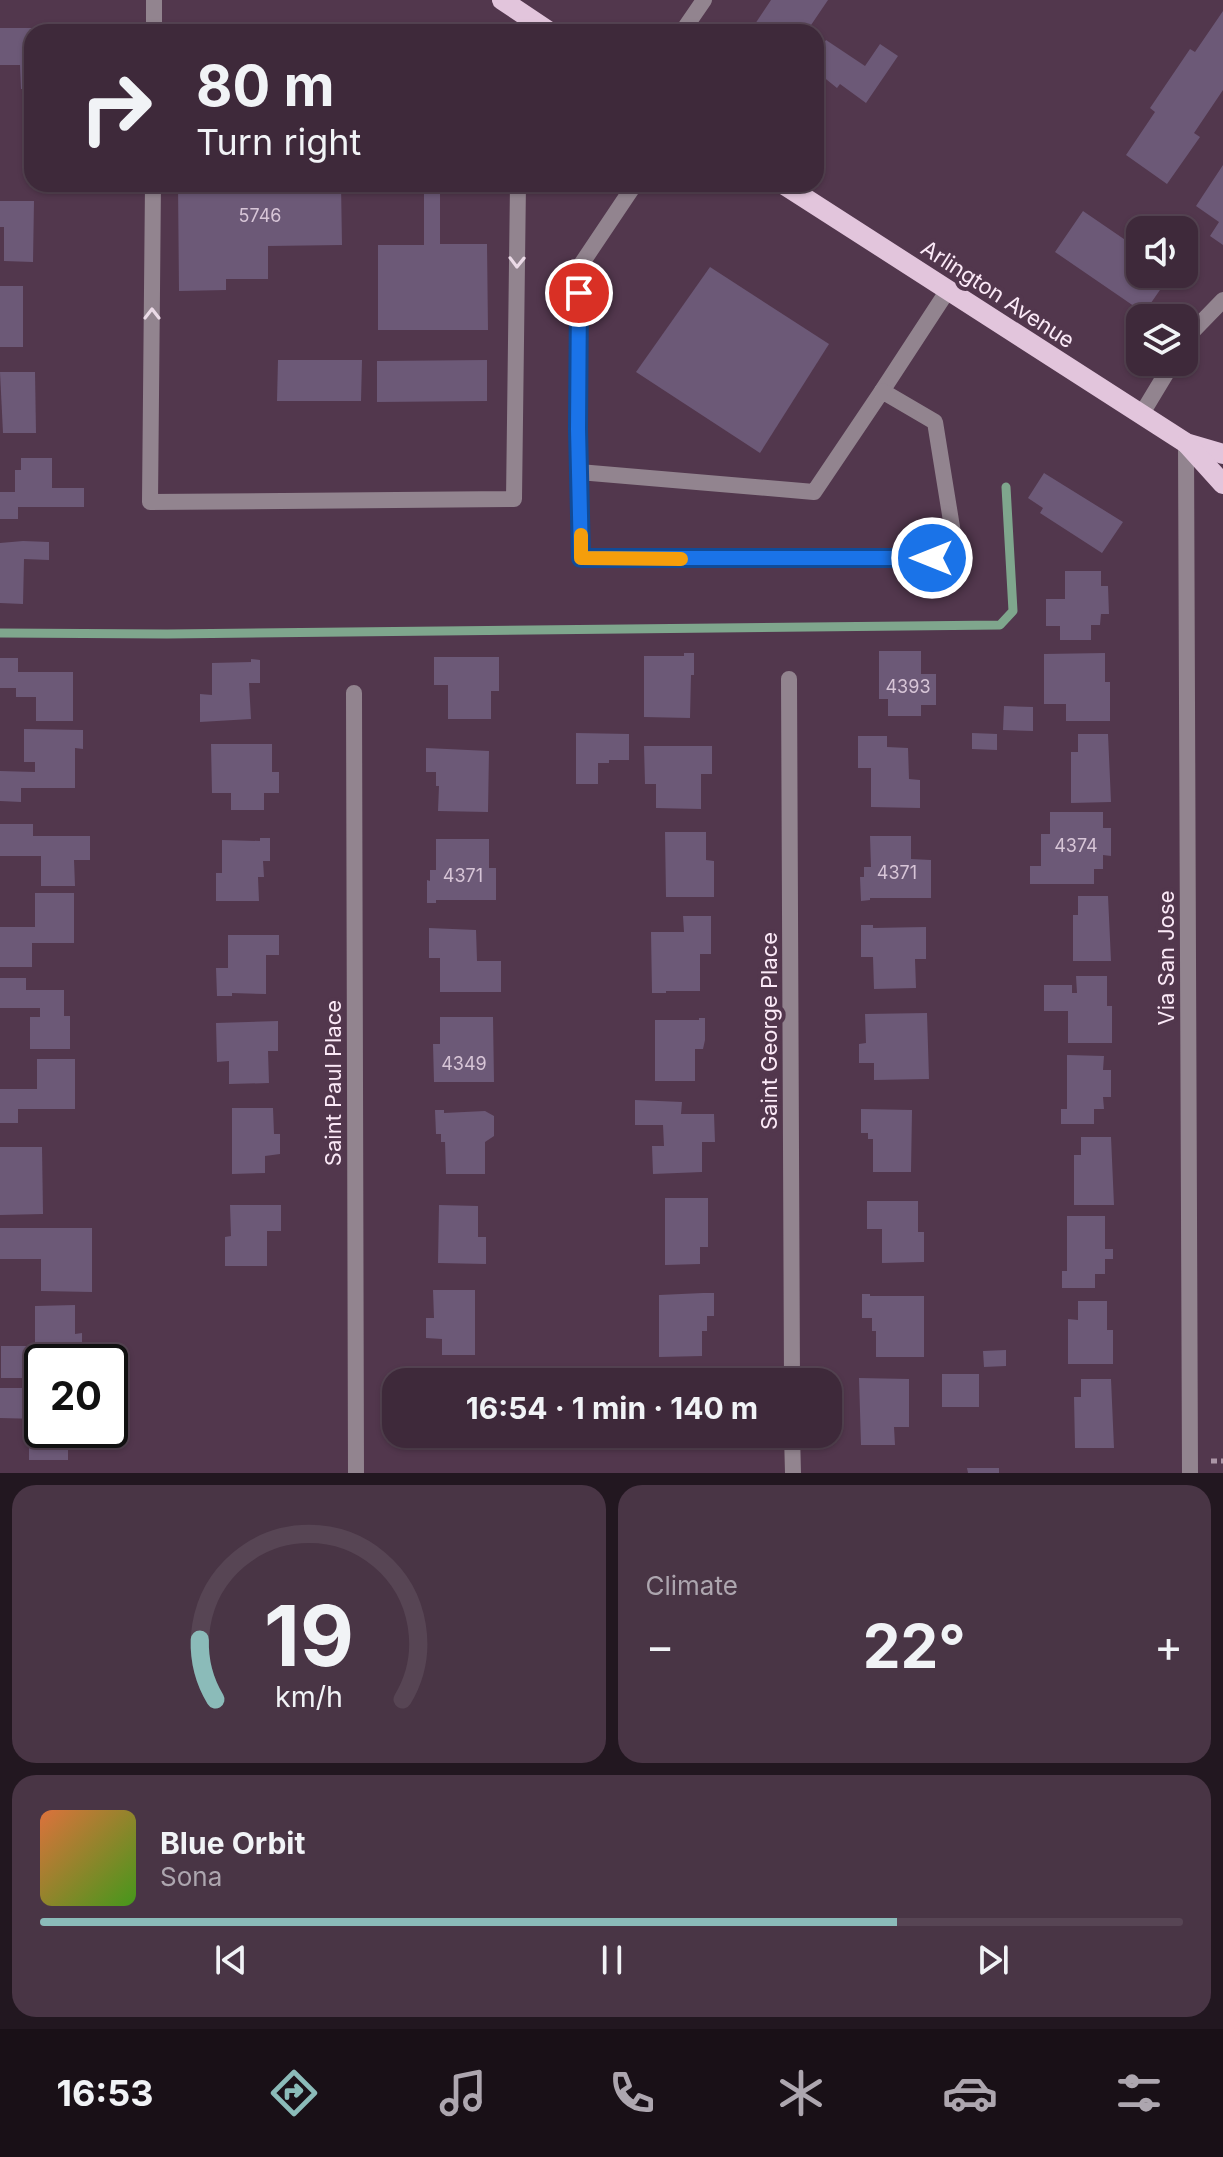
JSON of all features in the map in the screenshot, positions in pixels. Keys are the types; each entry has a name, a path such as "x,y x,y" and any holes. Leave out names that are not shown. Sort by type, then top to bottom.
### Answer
{"main road":[{"path":"502,0 521,22"},
{"name":"Arlington Avenue","path":"795,192 1186,443 1223,484"},
{"name":"Arlington Avenue","path":"1186,443 1222,452"}],"street":[{"path":"154,0 154,24"},
{"path":"688,24 704,0"},
{"path":"153,192 150,502 514,499 518,192"},
{"path":"630,192 580,266 581,558 957,558 935,422 882,391"},
{"path":"579,472 814,492 948,290"},
{"path":"1198,326 1223,300"},
{"path":"1141,415 1165,376"},
{"name":"Via San Jose","path":"1186,443 1190,1473"},
{"name":"Saint George Place","path":"789,679 792,1368"},
{"name":"Saint Paul Place","path":"354,693 356,1473"},
{"path":"792,1448 793,1473"}],"building":[{"path":"771,0 828,0 812,24 755,24"},
{"path":"1223,11 1223,90 1194,133 1200,137 1167,184 1126,155 1155,112 1150,108 1190,49 1195,52"},
{"path":"0,28 24,28 24,89 21,89 20,65 0,65"},
{"path":"826,40 865,66 880,44 898,56 866,103 840,84 837,88 824,77"},
{"path":"1223,165 1223,245 1210,236 1219,222 1196,206"},
{"path":"178,192 341,192 342,245 268,246 268,279 226,279 226,290 179,291"},
{"path":"424,192 440,192 440,244 487,244 488,330 378,330 378,245 424,245"},
{"path":"0,201 34,201 33,262 4,261"},
{"path":"1083,211 1126,240 1126,288 1161,288 1150,304 1131,304 1055,252"},
{"path":"710,267 829,344 760,453 636,372"},
{"path":"0,286 23,286 23,347 0,347"},
{"path":"278,360 362,360 361,401 277,401"},
{"path":"487,360 487,401 377,402 377,361"},
{"path":"0,372 35,372 36,433 3,433"},
{"path":"21,458 52,458 52,488 84,488 84,507 18,507 18,519 0,519 0,492 15,492 15,470 21,470"},
{"path":"1044,473 1123,522 1102,553 1040,513 1043,508 1028,498"},
{"path":"49,542 49,560 24,559 23,604 0,603 0,543"},
{"path":"1065,571 1101,571 1101,586 1108,586 1109,614 1101,614 1100,625 1091,625 1091,640 1060,640 1060,626 1046,626 1046,599 1065,599"},
{"path":"879,651 921,651 921,674 936,674 936,705 921,705 921,716 888,716 888,699 879,699"},
{"path":"684,653 694,653 690,718 644,717 644,656 684,656"},
{"path":"1105,653 1105,682 1110,682 1110,721 1066,721 1066,704 1044,704 1044,654"},
{"path":"434,657 499,657 499,691 491,691 491,719 448,719 448,685 434,685"},
{"path":"0,658 18,658 18,672 73,672 73,721 36,721 36,697 16,697 16,688 0,688"},
{"path":"251,659 260,660 260,683 249,683 251,719 200,722 200,694 212,695 212,663 251,662"},
{"path":"1004,706 1033,707 1033,731 1003,730"},
{"path":"24,729 83,730 83,749 75,748 75,788 21,788 21,802 0,801 0,771 35,772 35,762 24,762"},
{"path":"576,733 629,734 629,760 598,763 598,784 576,784"},
{"path":"972,733 997,734 997,750 972,749"},
{"path":"1078,734 1108,734 1111,802 1071,803 1071,752 1078,752"},
{"path":"858,736 887,736 887,747 908,748 909,779 920,780 920,808 871,807 871,768 858,768"},
{"path":"211,744 272,744 272,772 279,772 279,793 264,793 264,810 231,810 231,793 212,793"},
{"path":"644,746 712,746 712,774 701,774 701,809 656,808 656,784 645,784"},
{"path":"426,748 489,751 488,812 438,811 439,786 436,786 436,772 426,772"},
{"path":"1050,812 1103,812 1103,828 1111,828 1111,856 1103,855 1103,869 1094,869 1094,884 1030,884 1030,866 1041,866 1041,834 1050,834"},
{"path":"0,824 33,824 33,836 90,836 90,860 74,860 75,886 41,886 41,856 0,856"},
{"path":"665,832 706,832 706,860 714,861 714,897 666,897"},
{"path":"870,836 911,836 911,859 931,860 931,898 870,898 861,901 860,877 864,877 864,867 871,867"},
{"path":"260,838 270,838 270,861 263,861 264,877 258,877 259,901 216,901 216,873 222,873 222,840 260,841"},
{"path":"436,839 489,839 489,868 496,868 496,900 436,900 436,903 427,903 427,880 430,881 430,870 436,870"},
{"path":"35,893 74,893 74,943 32,943 32,967 0,967 0,927 35,927"},
{"path":"1078,896 1108,896 1111,961 1073,961 1073,915 1078,915"},
{"path":"683,916 711,916 711,954 700,954 700,991 652,993 651,932 684,932"},
{"path":"861,925 873,925 873,928 926,927 926,959 915,959 916,988 874,989 873,957 861,957"},
{"path":"429,928 476,930 477,961 501,961 501,992 440,992 440,958 429,958"},
{"path":"228,935 279,935 279,955 266,955 266,994 217,996 216,968 228,968"},
{"path":"1076,976 1107,976 1107,1006 1112,1006 1112,1043 1068,1043 1068,1011 1044,1011 1044,985 1072,985 1072,993 1077,993"},
{"path":"0,978 26,978 26,990 64,990 64,1016 70,1016 70,1049 30,1049 30,1017 40,1017 40,1008 0,1008"},
{"path":"927,1013 929,1079 874,1080 874,1063 859,1063 859,1044 866,1043 865,1014"},
{"path":"440,1017 493,1017 494,1082 434,1082 433,1044 440,1044"},
{"path":"705,1018 705,1040 703,1049 695,1049 695,1081 655,1081 655,1020"},
{"path":"278,1021 278,1051 268,1051 269,1083 229,1084 229,1061 217,1062 216,1023"},
{"path":"1067,1055 1104,1056 1103,1070 1111,1070 1111,1097 1103,1097 1104,1109 1094,1109 1094,1124 1061,1124 1061,1109 1067,1109"},
{"path":"37,1059 75,1059 75,1109 18,1109 18,1123 0,1123 0,1089 37,1089"},
{"path":"635,1100 682,1102 681,1114 714,1114 715,1142 702,1142 702,1172 653,1174 652,1146 664,1146 663,1125 635,1125"},
{"path":"232,1108 273,1108 274,1134 280,1134 280,1154 265,1156 265,1173 232,1174"},
{"path":"861,1109 912,1110 911,1172 873,1172 873,1139 868,1139 868,1133 861,1133"},
{"path":"435,1110 444,1110 444,1113 485,1111 494,1116 494,1136 485,1142 485,1174 446,1174 445,1142 441,1142 441,1134 436,1134"},
{"path":"1081,1137 1111,1137 1114,1205 1074,1205 1074,1155 1081,1155"},
{"path":"0,1147 42,1147 43,1214 0,1215"},
{"path":"665,1198 708,1198 708,1247 700,1247 700,1264 665,1265"},
{"path":"867,1201 918,1201 918,1232 924,1232 924,1262 882,1263 882,1229 867,1229"},
{"path":"230,1205 281,1205 281,1231 267,1231 267,1266 225,1266 225,1237 231,1236"},
{"path":"439,1205 478,1206 478,1237 486,1237 486,1264 438,1263"},
{"path":"1067,1216 1105,1216 1105,1249 1113,1249 1113,1259 1105,1259 1105,1274 1095,1274 1095,1288 1062,1288 1062,1271 1067,1271"},
{"path":"0,1228 92,1228 92,1292 41,1291 41,1259 0,1259"},
{"path":"433,1290 475,1290 475,1355 442,1355 442,1339 426,1338 426,1318 434,1318"},
{"path":"714,1293 714,1316 707,1316 707,1331 702,1331 702,1356 659,1357 659,1295"},
{"path":"862,1294 924,1296 924,1357 876,1357 876,1331 872,1331 872,1318 862,1318"},
{"path":"1078,1301 1107,1301 1107,1330 1113,1330 1113,1364 1068,1364 1068,1319 1078,1320"},
{"path":"75,1305 75,1334 82,1333 82,1344 35,1344 35,1306"},
{"path":"1,1346 24,1346 24,1378 1,1378"},
{"path":"1006,1350 1006,1366 984,1367 983,1351"},
{"path":"942,1374 979,1374 979,1407 942,1407"},
{"path":"859,1378 909,1379 909,1427 894,1427 895,1445 861,1445"},
{"path":"1081,1379 1111,1379 1114,1448 1075,1448 1074,1397 1081,1397"},
{"path":"0,1388 24,1388 24,1419 0,1418"},
{"path":"29,1448 68,1448 68,1460 29,1460"},
{"path":"967,1468 999,1468 999,1473 968,1473"}],"waterway":[{"path":"0,633 1000,625 1013,611 1006,487"}],"slow traffic":[{"path":"581,535 581,558 681,559"}],"route":[{"path":"579,293 581,558 932,558"}]}
